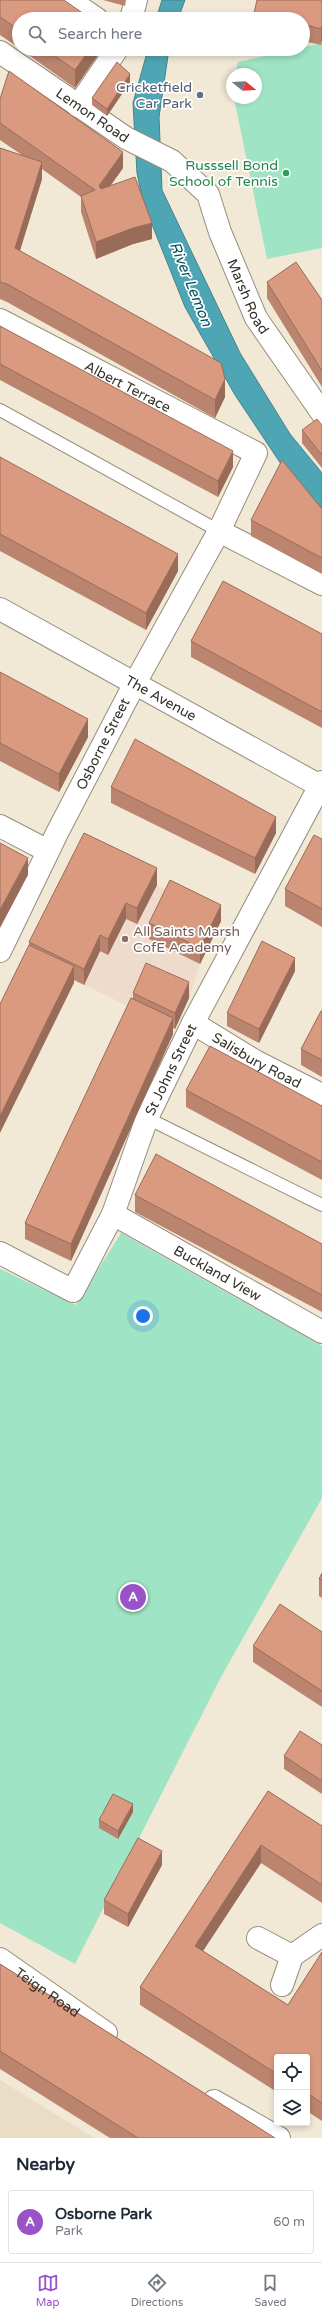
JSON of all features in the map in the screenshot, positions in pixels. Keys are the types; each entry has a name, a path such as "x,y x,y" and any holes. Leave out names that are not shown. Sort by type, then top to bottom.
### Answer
{"street":[{"path":"69,0 87,12"},
{"path":"133,12 136,0"},
{"name":"Lemon Road","path":"0,52 126,138 180,167"},
{"path":"78,106 112,56"},
{"name":"Marsh Road","path":"180,167 208,194 220,232 256,318 322,413"},
{"name":"Albert Terrace","path":"0,320 256,453"},
{"name":"Osborne Street","path":"0,951 48,851 135,683 219,531 256,453"},
{"path":"219,531 322,584"},
{"name":"The Avenue","path":"0,609 321,785"},
{"name":"St Johns Street","path":"0,1253 73,1291 113,1214 147,1118 193,1023 321,785"},
{"path":"0,826 48,851"},
{"name":"Salisbury Road","path":"193,1023 255,1060 322,1095"},
{"name":"Buckland View","path":"113,1214 322,1332"},
{"path":"282,1985 292,1956 322,1935"},
{"path":"258,1938 292,1956"},
{"name":"Teign Road","path":"0,1959 123,2044"},
{"path":"196,2091 279,2138"}],"lane":[{"path":"0,410 219,531"},
{"path":"147,1118 322,1205"}],"shaded area":[{"name":"All Saints Marsh CofE Academy","path":"157,885 222,918 200,964 189,998 175,1029 29,958"},
{"path":"0,2080 94,2138 0,2138"}],"green space":[{"name":"Russsell Bond School of Tennis","path":"322,43 322,248 267,259 235,104 262,104 262,68 236,68 238,62 265,56 310,56 310,46"},
{"path":"121,1233 322,1346 322,1498 221,1677 75,1964 0,1923 0,1269 76,1305"}],"water":[{"path":"162,0 185,0 181,12 158,12"},
{"name":"River Lemon","path":"146,56 168,56 159,117 162,190 240,353 290,434 322,473 322,513 289,476 235,395 185,307 143,202 137,173 133,103"}],"building":[{"path":"0,0 64,0 81,12 12,12 12,25 0,17"},
{"path":"257,0 322,0 322,25 321,29 310,26 310,12 254,12"},
{"path":"55,56 85,56 75,70"},
{"path":"117,62 130,74 107,109 92,98"},
{"path":"9,71 123,152 99,186 101,189 135,177 152,223 133,228 96,242 81,196 95,190 0,123 0,99"},
{"path":"0,148 42,162 15,248 221,363 225,379 215,400 7,284 0,282"},
{"path":"296,262 322,300 322,371 267,282"},
{"path":"0,326 233,451 218,481 0,364"},
{"path":"317,419 322,425 322,455 302,430"},
{"path":"0,457 178,554 146,613 0,534"},
{"path":"282,460 322,509 322,558 251,520"},
{"path":"223,581 322,634 322,712 191,641"},
{"path":"0,672 88,719 59,774 0,743"},
{"path":"135,739 276,817 255,858 111,787"},
{"path":"84,833 157,868 137,908 126,903 108,939 100,935 84,969 29,942"},
{"path":"314,835 322,839 322,909 285,889"},
{"path":"0,843 28,858 0,910"},
{"path":"170,880 221,905 200,948 149,923"},
{"path":"262,941 295,958 259,1029 227,1013"},
{"path":"29,945 74,966 0,1116 0,1004"},
{"path":"146,963 189,982 175,1013 133,993"},
{"path":"131,998 173,1018 71,1244 25,1223"},
{"path":"322,1011 322,1060 301,1049"},
{"path":"210,1046 322,1106 322,1162 186,1090"},
{"path":"156,1154 322,1244 322,1295 135,1195"},
{"path":"322,1573 322,1580 319,1579"},
{"path":"280,1604 322,1632 322,1691 253,1646"},
{"path":"300,1731 322,1745 322,1781 284,1756"},
{"path":"268,1791 322,1826 322,1885 261,1845 195,1946 288,2005 322,1952 322,2103 310,2095 310,2054 274,2054 274,2072 140,1987"},
{"path":"113,1794 133,1804 118,1831 99,1820"},
{"path":"138,1838 162,1851 128,1914 104,1900"},
{"path":"0,1964 275,2138 138,2138 0,2051"}],"place":[{"name":"Cricketfield Car Park","path":"200,95"},
{"name":"Russsell Bond School of Tennis","path":"286,173"},
{"name":"All Saints Marsh CofE Academy","path":"125,939"},
{"name":"Osborne Park","path":"133,1597"}]}
